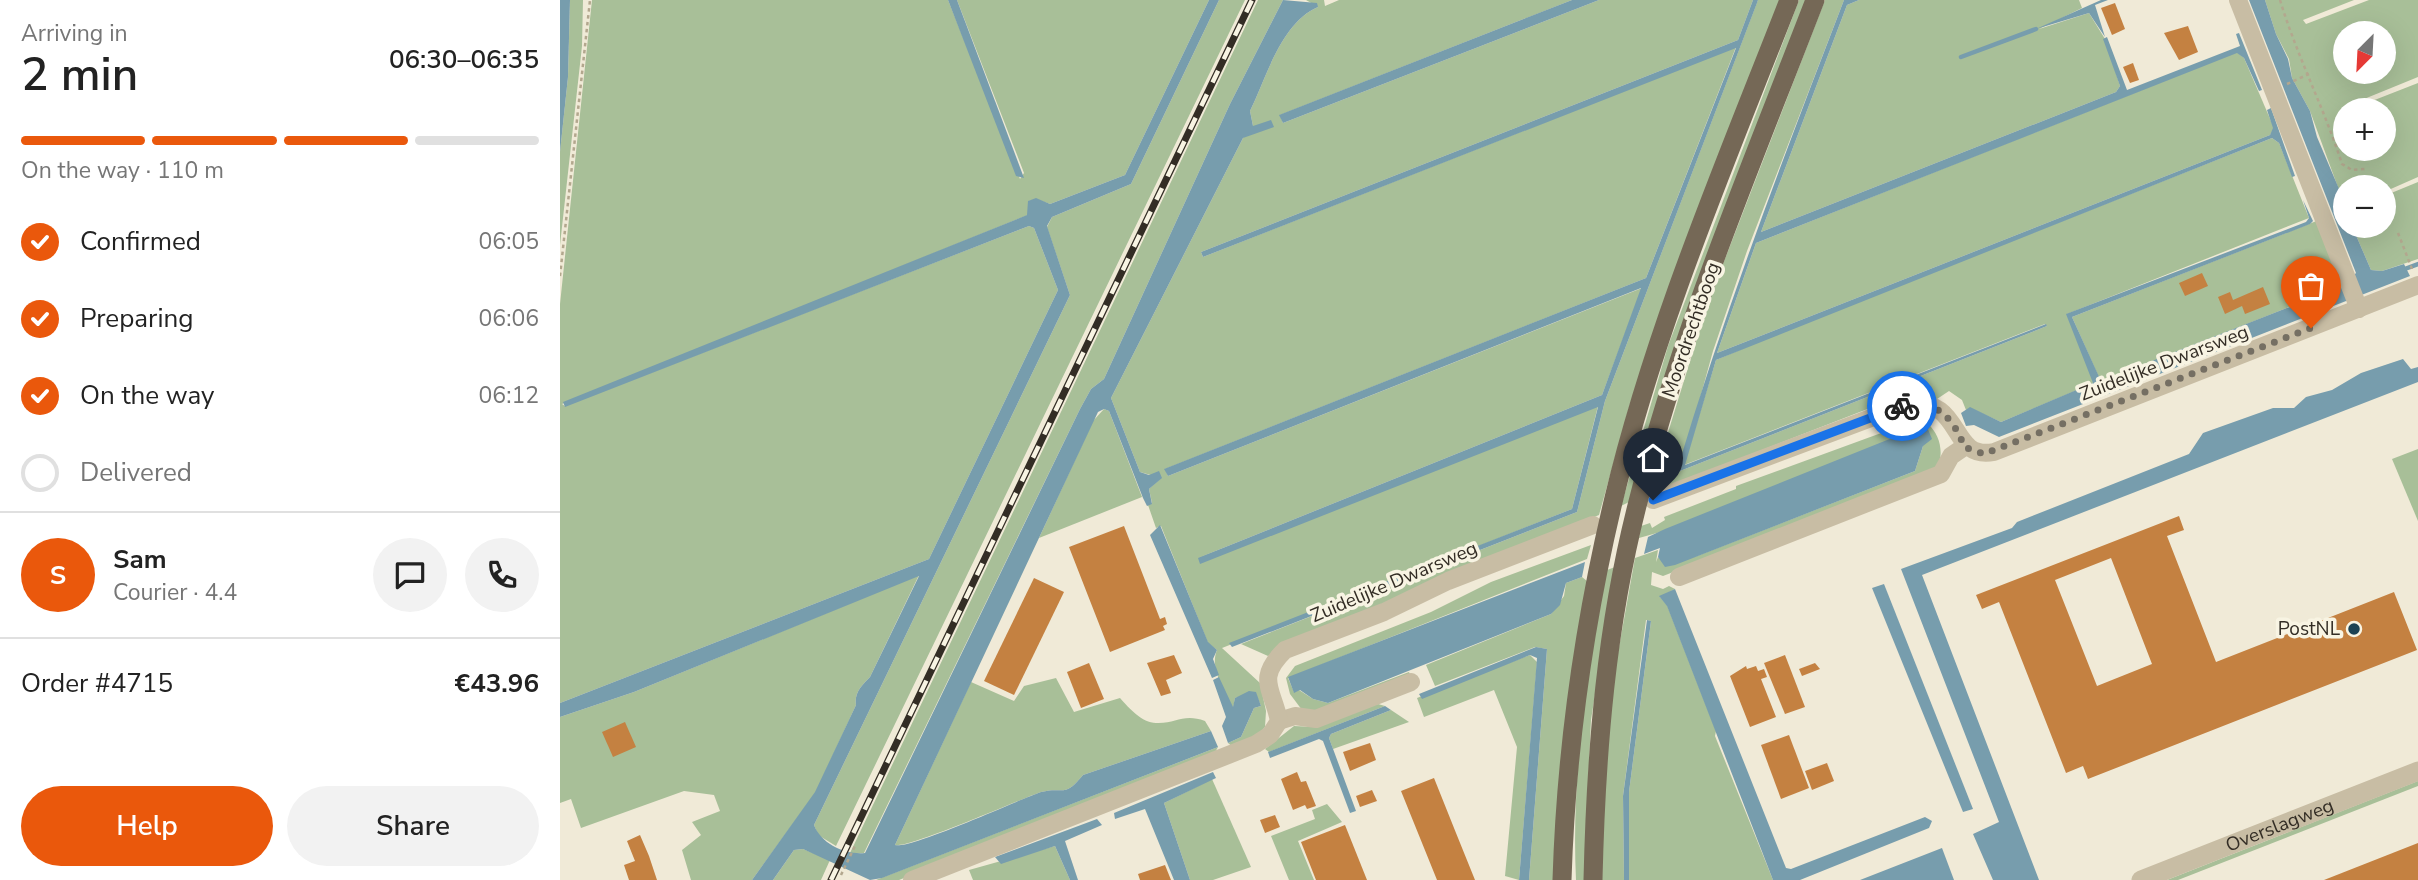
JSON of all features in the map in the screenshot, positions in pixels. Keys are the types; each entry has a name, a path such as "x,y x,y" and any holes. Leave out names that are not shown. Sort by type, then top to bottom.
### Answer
{"main road":[{"name":"Moordrechtboog","path":"1562,880 1578,687 1614,497 1678,287 1789,0"},
{"name":"Moordrechtboog","path":"1593,880 1603,693 1611,633 1638,500 1702,294 1815,0"}],"street":[{"path":"2238,0 2354,296"},
{"name":"Zuidelijke Dwarsweg","path":"1964,447 1976,453 1994,452 2354,296 2418,285"},
{"path":"1653,500 1908,404 1918,403 1940,410 1952,422 1964,447 1951,456 1941,474 1679,577"},
{"name":"Zuidelijke Dwarsweg","path":"1279,721 1268,688 1268,677 1275,660 1285,650 1384,612 1448,581 1593,525"},
{"path":"912,880 1256,744 1270,735 1279,721 1295,716 1316,719 1411,682"},
{"name":"Overslagweg","path":"2141,880 2418,772"}],"path":[{"path":"560,276 590,0"},
{"path":"2280,0 2286,25 2342,164 2352,170 2365,169"},
{"path":"2298,79 2308,74"},
{"path":"2398,233 2409,264"},
{"path":"841,875 855,846"}],"green space":[{"path":"570,0 583,0 582,46 560,245 560,152 568,77"},
{"path":"592,0 948,0 1020,179 1024,173 957,0 1209,0 1125,175 1050,204 1036,199 1029,201 1028,215 562,404 565,406 1029,226 1034,228 1058,290 929,559 560,703 560,304"},
{"path":"1219,0 1245,0 836,846 818,835 814,825 1070,295 1047,227 1052,217 1131,184"},
{"path":"1258,0 1283,0 1230,104 1104,379 1091,389 1080,409 864,853 850,853"},
{"path":"1306,0 1324,0 1325,6 1339,0 1572,0 1280,115 1283,123 1599,0 1753,0 1738,40 1201,252 1203,257 1736,47 1646,278 1165,469 1168,476 1642,288 1602,395 1198,558 1598,406 1572,509 1222,648 1260,683 1266,711 1265,727 1260,733 1233,747 1228,743 1241,737 1254,708 1261,706 1255,692 1235,698 1233,709 1216,672 1217,650 1208,643 1161,526 1156,528 1148,505 1152,503 1149,489 1161,478 1140,472 1111,398 1243,138 1253,126 1250,111 1276,52 1294,25 1318,7"},
{"path":"1758,0 1780,0 1630,404 1599,515 1268,656 1241,644 1577,512 1605,401"},
{"path":"1799,0 1806,0 1629,502 1621,506 1668,346"},
{"path":"1825,0 1844,0 1747,251 1713,351 1680,471 2047,326 2045,324 1684,465 1716,360 1784,331 2272,138 2279,143 2309,218 2067,314 2094,383 2001,422 1970,408 1966,410 1962,400 1949,391 1937,399 1913,394 1901,396 1649,494 1708,303"},
{"path":"1859,0 2079,0 2082,8 2039,29 2089,13 2105,39 2120,86 2116,92 1761,232 1847,5"},
{"path":"2265,0 2354,0 2303,20 2306,24 2369,0 2418,0 2418,77 2367,98 2333,98 2333,161 2396,161 2396,98 2380,98 2418,83 2418,177 2396,187 2396,175 2333,175 2310,111 2292,78 2289,59 2276,34"},
{"path":"2237,52 2244,58 2274,128 2270,135 1717,353 1756,243"},
{"path":"2418,182 2418,259 2382,271 2371,270 2357,238 2396,238 2396,191"},
{"path":"2319,220 2342,286 2101,382 2072,317"},
{"path":"1104,409 1109,411 1142,497 1039,538 1093,421"},
{"path":"1914,421 1927,423 1938,439 1941,451 1937,470 1663,576 1652,572 1651,585 1675,589 1660,597 1667,605 1716,731 1715,736 1773,880 1629,880 1629,792 1651,621 1646,620 1623,796 1624,880 1602,880 1604,794 1614,675 1635,558 1658,550 1656,562 1658,557 1663,562 1697,556 1915,471 1923,446 1924,428 1664,531 1639,538 1641,526 1650,523 1652,528 1665,520 1664,517 1736,489 1736,486"},
{"path":"2418,449 2418,521 2392,459"},
{"path":"1591,545 1587,559 1288,678 1294,692 1299,690 1313,699 1328,703 1409,672 1411,677 1318,711 1302,710 1290,694 1286,678 1295,666 1431,612 1491,582"},
{"path":"1615,567 1591,720 1584,880 1576,880 1576,802 1582,724 1607,570"},
{"path":"919,575 870,677 857,693 856,705 816,792 752,880 691,880 682,850 701,835 692,822 720,811 714,795 684,791 581,828 571,799 560,803 560,717 634,692"},
{"path":"1582,577 1587,581 1554,880 1529,880 1547,649 1535,647 1435,686 1426,665 1551,614 1564,596 1566,583"},
{"path":"1530,655 1537,662 1519,880 1505,876 1517,747 1494,690 1424,717 1417,698"},
{"path":"1056,678 1074,712 1120,698 1136,714 1151,722 1197,719 1205,721 1211,731 1083,775 1067,789 1041,792 920,840 895,845 971,682 1014,701 1024,686"},
{"path":"1378,704 1385,706 1269,752 1265,749 1294,726 1313,727"},
{"path":"1391,710 1409,722 1333,749 1329,738 1331,734"},
{"path":"1218,747 1214,754 899,880 876,880"},
{"path":"1212,779 1251,867 1213,880 1190,880 1164,803"},
{"path":"2418,781 2418,786 2178,880 2167,880"},
{"path":"1327,804 1342,822 1298,841 1314,880 1289,880 1271,836 1315,819 1312,810"},
{"path":"1055,846 1070,880 973,880 969,870"},
{"path":"803,849 830,860 821,880 773,880 794,850"}],"water":[{"path":"560,0 570,0 568,77 560,152"},
{"path":"948,0 957,0 1024,178 1016,176"},
{"path":"1209,0 1219,0 1131,184 1052,217 1047,226 1070,295 814,825 822,838 835,847 865,853 1080,409 1091,389 1104,379 1230,104 1283,0 1317,3 1318,7 1294,25 1276,52 1250,111 1253,126 1271,120 1274,127 1243,138 1111,398 1140,472 1149,475 1159,471 1162,478 1149,489 1152,504 1147,506 1143,498 1109,411 1104,409 1098,412 895,845 941,833 1041,792 1067,789 1083,775 1211,731 1218,747 882,878 870,880 803,849 794,850 773,880 752,880 815,792 856,705 857,693 870,677 919,576 634,692 560,717 560,703 929,559 1058,290 1034,228 1029,226 565,407 563,402 1027,215 1028,201 1036,198 1050,204 1125,175"},
{"path":"1572,0 1599,0 1283,123 1279,115"},
{"path":"1753,0 1758,0 1605,401 1577,512 1232,647 1229,643 1572,509 1598,407 1200,564 1198,558 1602,395 1641,288 1168,476 1164,469 1646,278 1736,48 1203,257 1201,252 1738,40"},
{"path":"1844,0 1859,0 1847,5 1761,232 2116,92 2120,86 2103,39 2107,37 2127,90 2240,46 2236,34 2239,33 2262,90 2259,91 2244,58 2237,53 1756,243 1717,353 2270,135 2273,128 2267,110 2271,108 2295,176 2292,177 2279,143 2272,138 1716,360 1685,465 2046,324 2047,326 1677,470 1735,292"},
{"path":"2101,0 2108,0 2095,5 2105,37 2089,13 2036,29"},
{"path":"2249,0 2265,0 2276,34 2288,59 2292,78 2310,111 2317,137 2333,175 2333,214"},
{"path":"2303,200 2313,221 2310,224 2072,317 2101,381 2343,286 2356,273 2342,238 2357,238 2371,270 2382,271 2404,264 2410,276 1999,437 1974,425 1966,426 1961,413 1970,407 2001,422 2093,383 2066,314 2306,222 2309,218"},
{"path":"2403,359 2411,369 2418,367 2418,382 1922,575 2039,880 1993,880 1973,834 1999,822 1901,569 2012,528 2017,522 2189,454 2203,433 2273,408 2294,408 2306,397 2332,390 2361,373"},
{"path":"1922,426 1927,427 1932,439 1923,446 1915,471 1675,565 1665,567 1658,557 1660,548 1644,554 1648,537 1665,529"},
{"path":"1160,525 1208,642 1217,650 1213,659 1219,675 1212,678 1150,535"},
{"path":"1585,562 1582,577 1566,583 1560,605 1551,614 1328,703 1313,699 1300,690 1294,693 1288,677"},
{"path":"1884,584 1973,809 1963,812 1872,588"},
{"path":"1675,589 1786,868 1791,869 1925,817 1932,821 1929,828 1800,880 1773,880 1667,606 1659,596"},
{"path":"1647,620 1651,621 1629,792 1629,880 1624,880 1623,796"},
{"path":"1536,647 1547,649 1529,880 1519,880 1537,658 1530,655 1422,699 1419,694"},
{"path":"1219,677 1233,707 1235,698 1249,691 1256,692 1261,706 1254,708 1241,737 1228,743 1222,726 1226,717 1213,680"},
{"path":"1385,706 1391,710 1331,734 1329,738 1356,811 1350,813 1323,741 1319,739 1270,758 1268,752"},
{"path":"1213,772 1216,778 1164,803 1190,880 1174,880 1145,809 1115,819 1114,813"},
{"path":"1097,819 1102,825 1065,841 1078,880 1070,880 1055,846 1001,864 995,857"},
{"path":"1942,848 1954,880 1860,880"}],"building":[{"path":"2115,3 2125,29 2112,35 2101,8"},
{"path":"2188,26 2198,52 2179,60 2164,33"},
{"path":"2133,63 2139,80 2130,83 2123,67"},
{"path":"2202,273 2208,286 2185,296 2179,283"},
{"path":"2263,287 2270,304 2245,314 2242,306 2225,314 2218,297 2230,292 2233,300"},
{"name":"PostNL","path":"2179,516 2184,530 2167,536 2216,662 2394,592 2417,650 2088,779 2083,766 2066,773 1999,602 1982,609 1976,595","holes":["2111,558 2152,664 2097,686 2055,580"]},
{"path":"1124,526 1160,619 1165,617 1167,624 1163,626 1165,630 1110,652 1069,547"},
{"path":"1034,578 1064,592 1014,695 984,681"},
{"path":"1174,655 1182,673 1166,680 1171,693 1161,696 1147,663"},
{"path":"1785,655 1805,707 1785,714 1764,663"},
{"path":"1089,663 1104,699 1081,708 1067,672"},
{"path":"1815,663 1820,669 1802,676 1799,669"},
{"path":"1746,666 1747,669 1756,666 1758,671 1764,669 1767,677 1761,679 1776,717 1750,727 1730,676"},
{"path":"625,722 636,747 613,757 602,732"},
{"path":"1789,735 1809,788 1781,799 1761,745"},
{"path":"1370,743 1376,760 1350,771 1343,752"},
{"path":"1827,763 1834,781 1812,790 1805,771"},
{"path":"1297,772 1301,782 1306,781 1316,806 1307,809 1305,805 1293,810 1281,779"},
{"path":"1434,778 1475,880 1437,880 1401,791"},
{"path":"1372,790 1377,801 1360,807 1356,796"},
{"path":"1275,815 1280,827 1265,833 1260,820"},
{"path":"1345,825 1367,880 1316,880 1301,842"},
{"path":"640,835 657,880 629,880 624,865 635,861 627,841"},
{"path":"2418,843 2418,880 2324,880"},
{"path":"1165,865 1171,880 1140,880 1138,874"}],"waterway":[{"path":"1961,57 2036,29"},
{"path":"2402,270 2418,264"}],"railway":[{"path":"831,880 1252,0"}],"way so far":[{"path":"1902,406 1918,403 1940,410 1952,422 1964,447 1984,454 2311,328"}],"place":[{"name":"PostNL","path":"2354,629"}],"route":[{"path":"1653,500 1902,406"}]}
